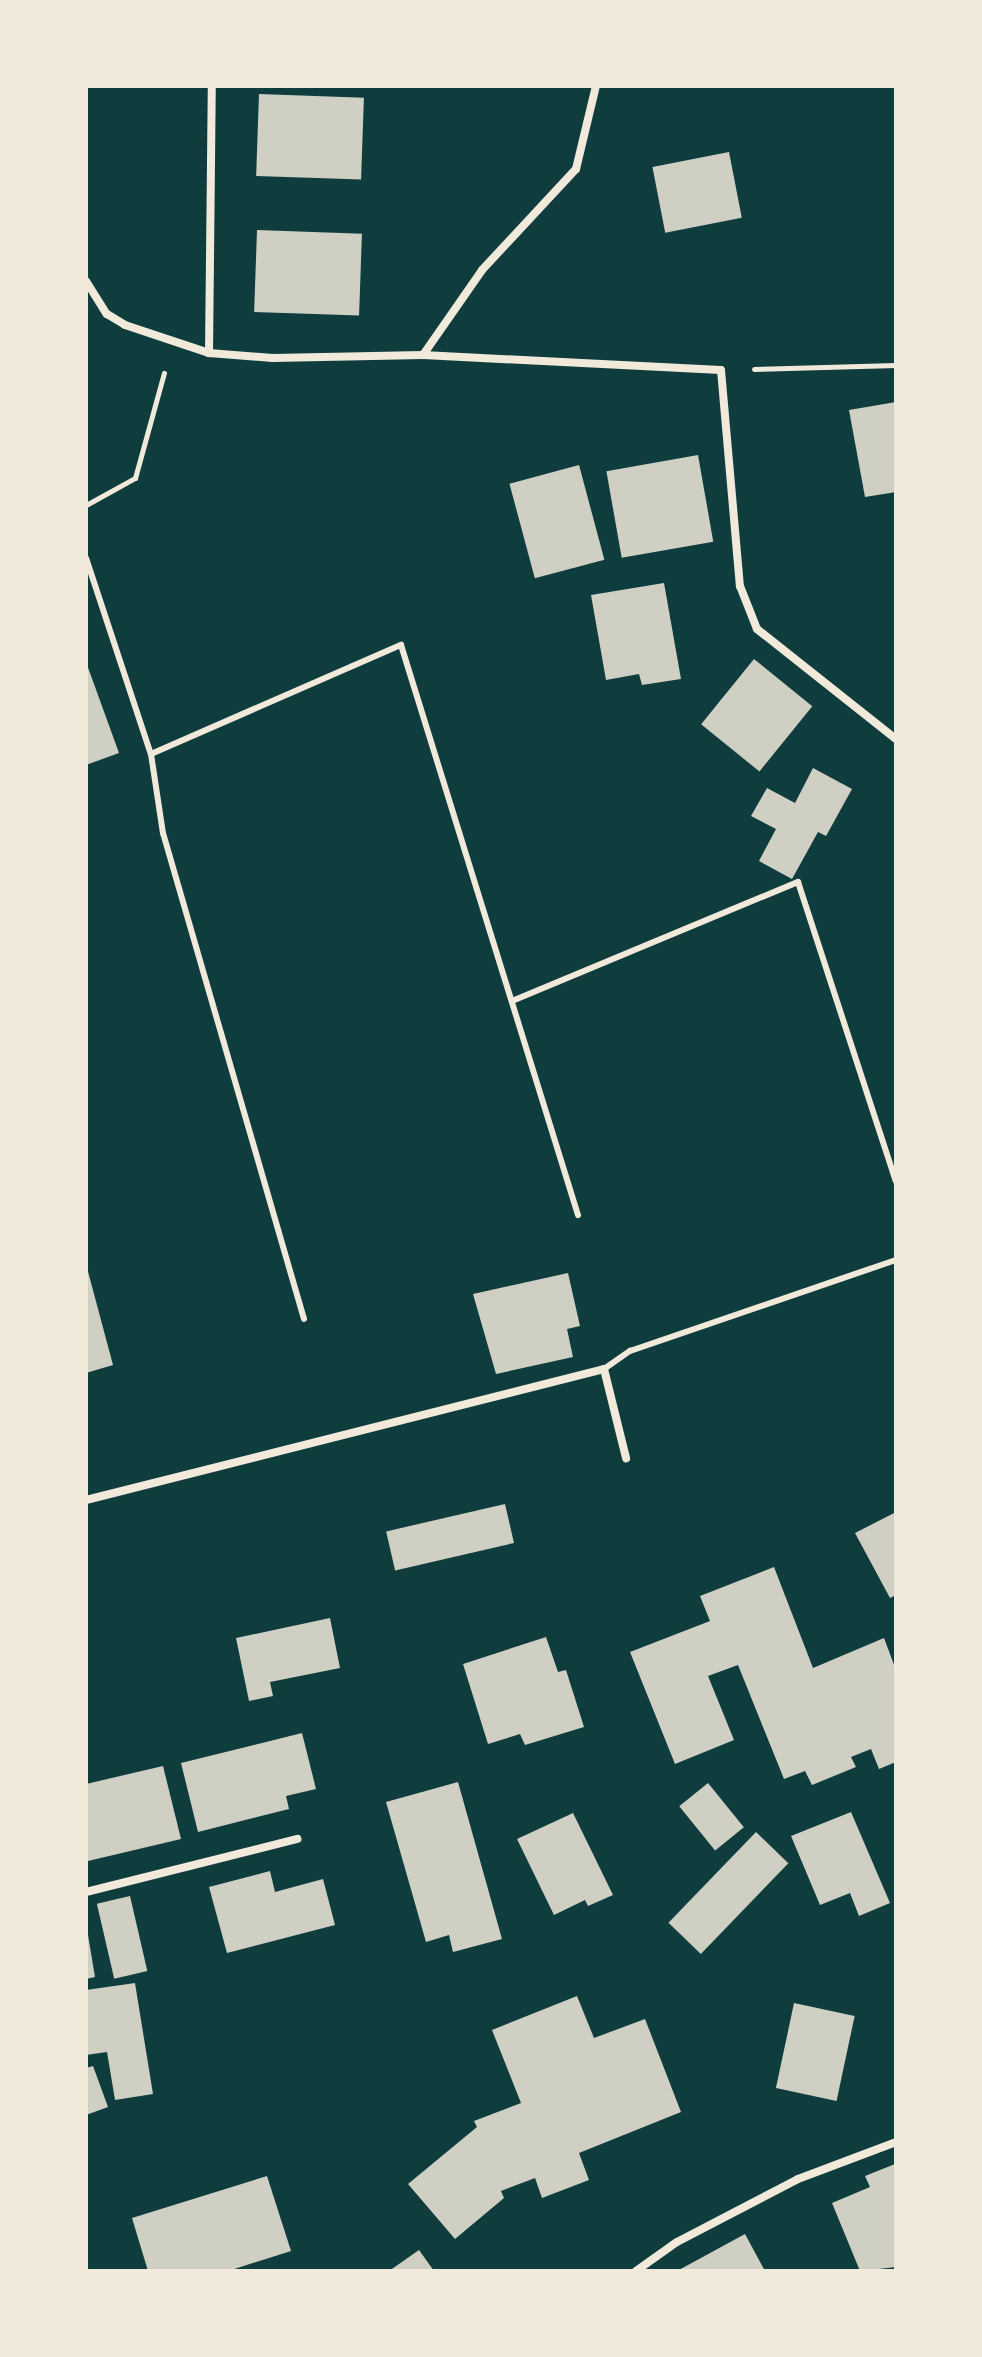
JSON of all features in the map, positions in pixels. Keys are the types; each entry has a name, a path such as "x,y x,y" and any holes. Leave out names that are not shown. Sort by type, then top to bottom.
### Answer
{"street":[{"path":"209,353 212,86"},
{"path":"423,355 482,270 576,169 596,86"},
{"path":"86,281 107,314 209,353 273,358 423,355 721,370 740,586 757,629 896,739"},
{"path":"86,1500 604,1369 626,1458"},
{"path":"86,1892 297,1839"},
{"path":"636,2271 677,2242 798,2179 896,2142"}],"lane":[{"path":"86,558 151,754 163,833 304,1319"},
{"path":"151,754 401,645 578,1215"},
{"path":"512,1001 798,882 893,1161 896,1181"},
{"path":"604,1369 630,1351 896,1260"}],"path":[{"path":"86,505 135,478 173,341"},
{"path":"721,370 896,365"}],"building":[{"path":"259,94 364,98 361,180 256,176"},
{"path":"729,152 742,218 665,233 652,167"},
{"path":"257,230 362,234 359,316 254,312"},
{"path":"896,402 896,492 865,497 849,410"},
{"path":"698,455 713,542 622,558 606,471"},
{"path":"579,465 604,560 535,578 509,484"},
{"path":"664,583 681,679 642,685 639,674 606,680 591,595"},
{"path":"754,659 812,706 759,771 701,724"},
{"path":"86,662 119,753 86,765"},
{"path":"813,768 852,789 826,836 818,832 792,879 759,861 776,829 751,816 767,788 795,803"},
{"path":"86,1264 113,1365 86,1373"},
{"path":"568,1273 580,1326 567,1329 573,1357 496,1374 473,1294"},
{"path":"505,1504 514,1543 395,1570 386,1531"},
{"path":"896,1512 896,1595 890,1598 855,1533"},
{"path":"774,1567 813,1668 884,1638 896,1670 896,1762 879,1769 871,1749 851,1757 856,1767 812,1785 805,1771 784,1779 738,1665 708,1676 734,1740 675,1764 630,1652 710,1621 700,1596"},
{"path":"330,1618 340,1668 270,1682 273,1696 249,1701 236,1638"},
{"path":"546,1637 558,1672 566,1670 584,1727 525,1745 520,1734 488,1744 463,1664"},
{"path":"302,1733 316,1789 286,1796 289,1809 198,1832 181,1763"},
{"path":"163,1766 181,1839 88,1861 86,1784"},
{"path":"458,1782 502,1939 453,1952 449,1935 426,1942 386,1802"},
{"path":"708,1783 744,1827 715,1851 679,1806"},
{"path":"851,1812 890,1903 859,1916 850,1893 820,1905 791,1836"},
{"path":"573,1813 613,1895 588,1906 585,1900 554,1915 517,1839"},
{"path":"756,1832 788,1863 701,1954 668,1923"},
{"path":"270,1871 275,1892 323,1879 335,1925 227,1953 209,1887"},
{"path":"130,1896 147,1971 114,1979 97,1904"},
{"path":"86,1936 95,1977 86,1979"},
{"path":"135,1983 153,2094 115,2100 107,2052 86,2055 86,1990"},
{"path":"577,1996 594,2038 645,2019 681,2112 579,2153 589,2180 542,2198 535,2178 501,2191 504,2198 455,2239 408,2184 477,2127 474,2121 521,2103 492,2030"},
{"path":"794,2003 855,2016 837,2101 776,2088"},
{"path":"93,2066 108,2107 86,2115 86,2068"},
{"path":"895,2164 896,2267 860,2271 832,2203 870,2187 865,2176"},
{"path":"267,2176 291,2251 228,2271 148,2271 132,2218"},
{"path":"745,2234 765,2271 677,2271"},
{"path":"419,2250 434,2271 389,2271"}]}
